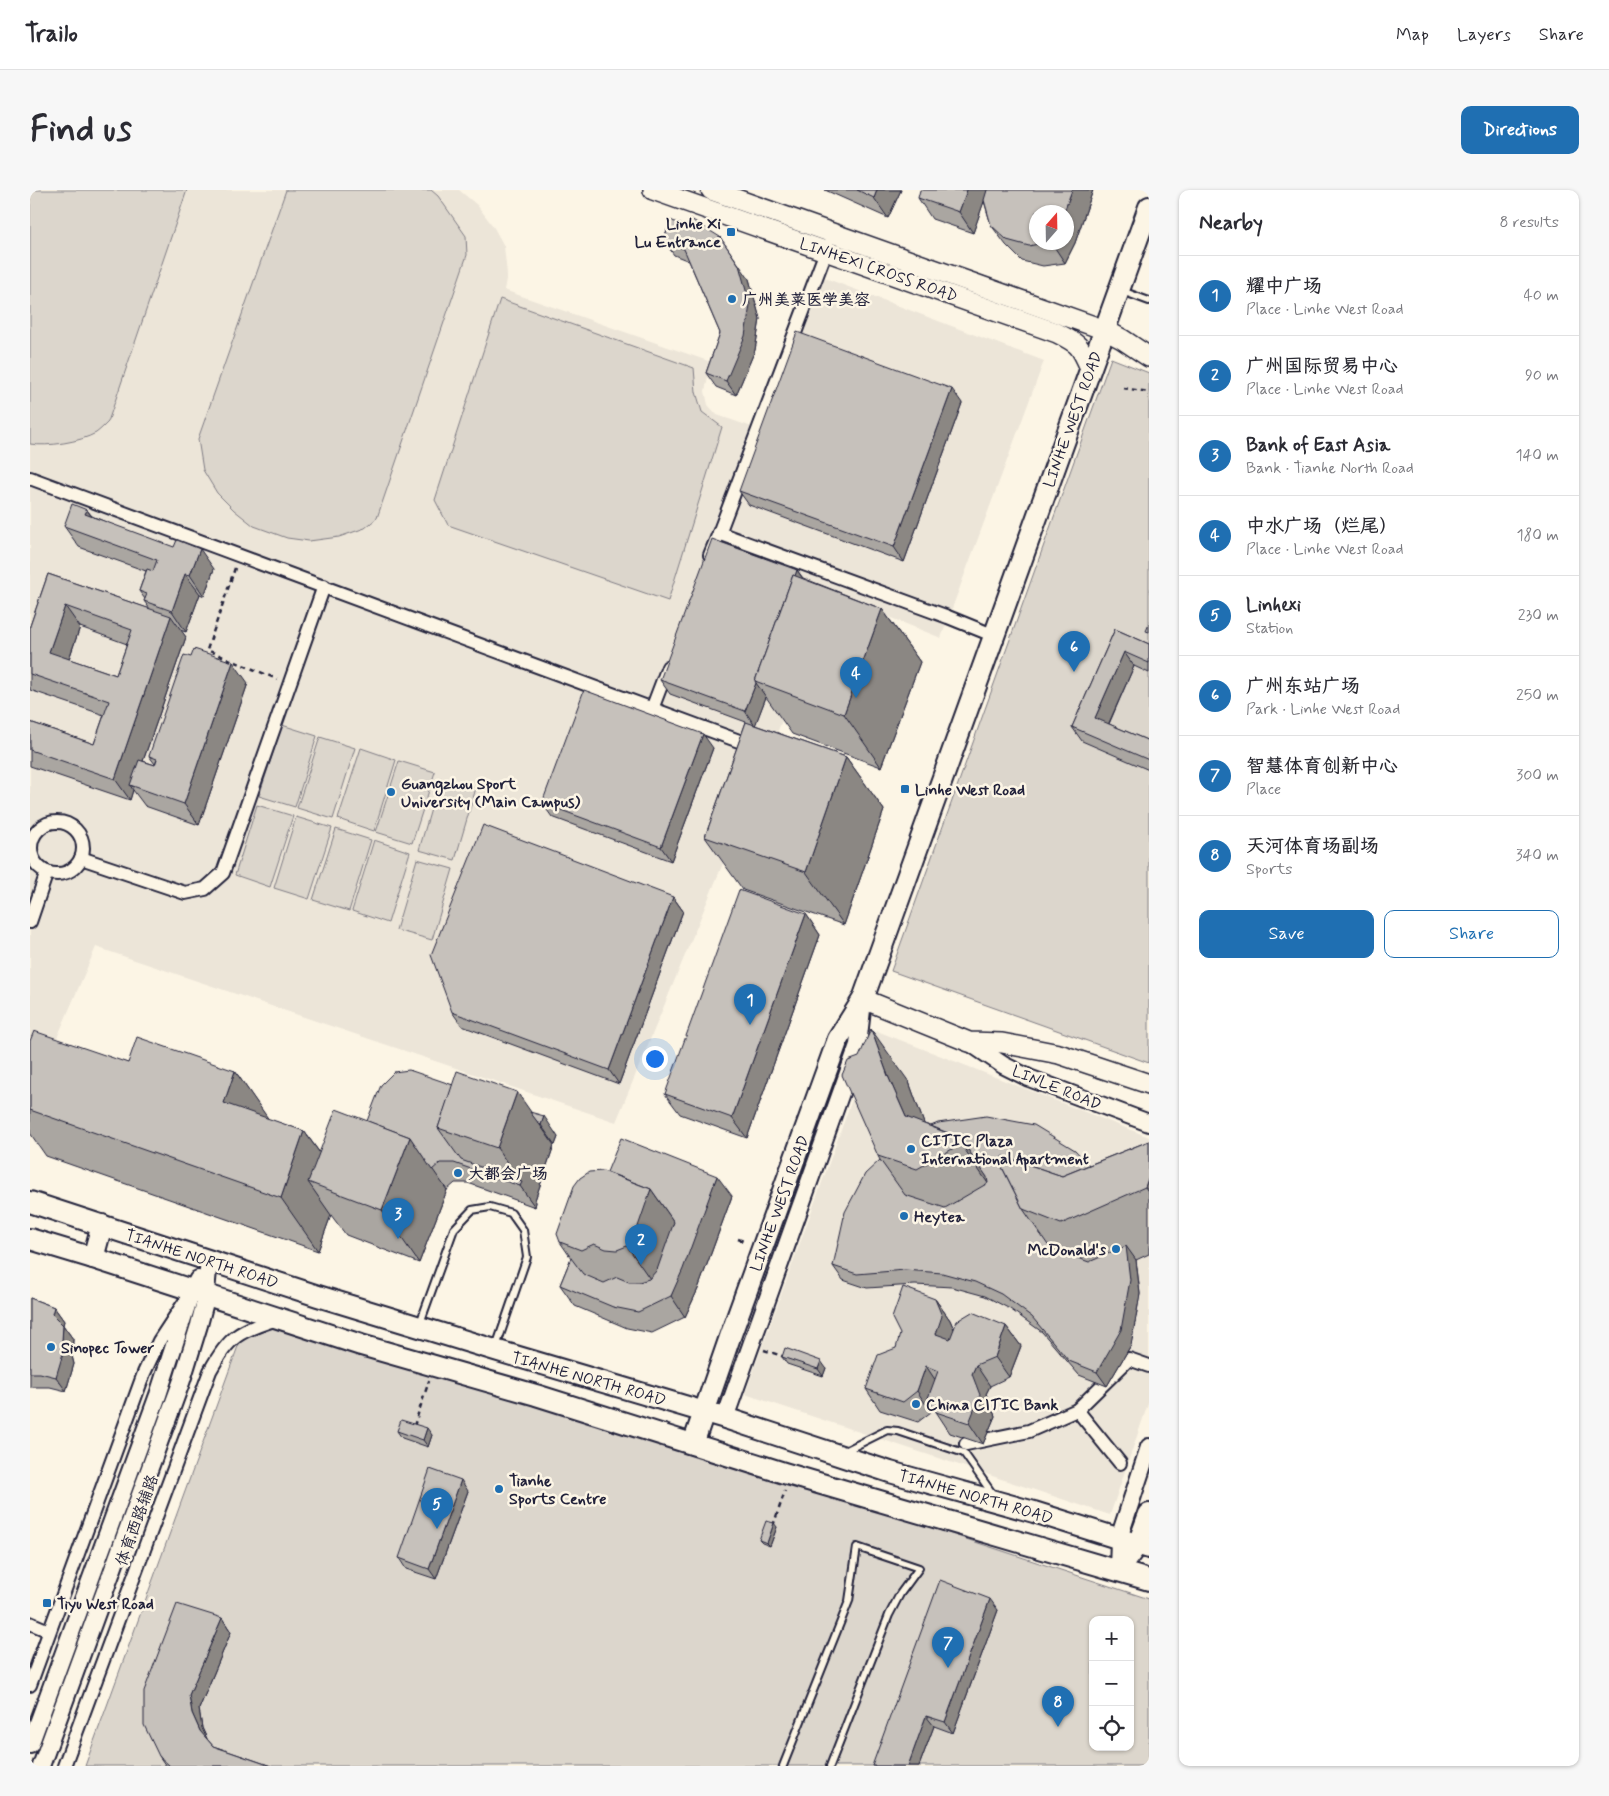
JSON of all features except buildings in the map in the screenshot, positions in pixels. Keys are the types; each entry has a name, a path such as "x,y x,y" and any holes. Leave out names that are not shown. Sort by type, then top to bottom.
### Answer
{"main road":[{"name":"LINHEXI CROSS ROAD","path":"653,190 1057,333 1072,341 1081,349 1090,368"},
{"name":"LINHEXI CROSS ROAD","path":"711,190 1105,330 1149,357"},
{"name":"LINHE WEST ROAD","path":"693,1444 838,1038 863,999 1149,207"},
{"name":"LINLE ROAD","path":"863,999 969,1042 1002,1043 1059,1054 1149,1084"},
{"name":"TIANHE NORTH ROAD","path":"30,1202 419,1327 725,1418 890,1472 998,1501 1144,1546"},
{"path":"93,1258 102,1225"},
{"name":"TIANHE NORTH ROAD","path":"30,1239 383,1352 536,1395 905,1509 1149,1580"},
{"path":"1118,1570 1144,1546 1149,1514"}],"street":[{"path":"705,570 832,232"},
{"path":"30,478 747,744"},
{"path":"719,533 995,636"},
{"path":"81,858 185,893 205,889 223,873 324,586"},
{"path":"652,709 673,653"},
{"path":"51,822 69,825 81,837 83,845 81,858 75,867 68,872 60,874 47,872 33,858 32,840 36,832 51,822"},
{"path":"30,922 47,872"},
{"name":"LINHE WEST ROAD","path":"725,1418 858,1045 863,999"},
{"name":"LINLE ROAD","path":"969,1042 1003,1065 1029,1078 1149,1123"},
{"path":"30,1745 161,1388 199,1293 208,1260"},
{"path":"30,1684 147,1365 159,1341 199,1293"},
{"path":"41,1766 182,1380 199,1325 199,1293"},
{"name":"体育西路辅路","path":"64,1766 210,1371 224,1348 240,1332 278,1318"},
{"path":"966,1444 1030,1431 1077,1410 1129,1359 1149,1366"},
{"path":"1077,1410 1120,1463"},
{"path":"1118,1570 1118,1538 1149,1447"},
{"path":"30,1624 49,1630"}],"lane":[{"path":"1119,290 1149,301"},
{"path":"419,1327 454,1229 472,1210 490,1207 511,1213 523,1230 527,1257 495,1350"},
{"path":"837,1455 887,1430 898,1430 964,1453 998,1501"},
{"path":"783,1766 849,1601 857,1547 918,1568 900,1594 889,1615 830,1766"}],"path":[{"path":"1123,388 1149,392"},
{"path":"239,555 207,650 289,684"},
{"path":"764,1350 790,1359"},
{"path":"411,1434 431,1377"},
{"path":"771,1533 787,1484"}],"shaded area":[{"name":"Guangzhou Sport University (Main Campus)","path":"30,190 459,190 477,205 493,226 504,246 507,274 504,290 711,362 705,391 708,405 717,415 758,429 817,275 1044,361 941,638 834,595 616,1122 96,947 32,1096 30,1095"},
{"path":"30,190 187,190 108,422 96,433 89,436 55,444 30,444"},
{"path":"286,190 431,190 438,196 466,236 467,255 377,518 365,528 339,537 309,541 287,538 254,526 234,510 217,493 203,470 198,439"},
{"path":"500,299 694,368 696,392 702,412 722,427 668,601 448,525 435,500"},
{"path":"1111,358 1149,373 1149,1063 891,971"},
{"path":"282,725 317,736 295,807 259,796"},
{"path":"320,737 355,748 333,819 297,808"},
{"path":"361,748 396,760 374,831 338,819"},
{"path":"399,761 435,772 412,843 376,832"},
{"path":"440,778 476,788 455,860 419,850"},
{"path":"257,805 293,816 270,887 235,875"},
{"path":"296,817 332,828 309,899 274,888"},
{"path":"336,829 371,840 349,911 313,900"},
{"path":"374,840 410,852 388,923 352,911"},
{"path":"417,859 453,869 432,940 396,930"},
{"path":"877,1031 1149,1137 1149,1401 1110,1515 745,1394"},
{"name":"Tianhe Sports Centre","path":"253,1305 1149,1599 1149,1766 85,1766"}],"place":[{"name":"Linhe Xi Lu Entrance","path":"731,232"},
{"name":"广州美莱医学美容","path":"732,299"},
{"name":"广州东站广场","path":"1074,672"},
{"name":"中水广场（烂尾）","path":"856,698"},
{"name":"Linhe West Road","path":"905,789"},
{"name":"Guangzhou Sport University (Main Campus)","path":"391,792"},
{"name":"耀中广场","path":"750,1025"},
{"name":"CITIC Plaza International Apartment","path":"911,1149"},
{"name":"大都会广场","path":"458,1173"},
{"name":"Heytea","path":"904,1216"},
{"name":"Bank of East Asia","path":"398,1239"},
{"name":"McDonald's","path":"1116,1249"},
{"name":"广州国际贸易中心","path":"641,1265"},
{"name":"Sinopec Tower","path":"51,1347"},
{"name":"China CITIC Bank","path":"916,1404"},
{"name":"Tianhe Sports Centre","path":"499,1489"},
{"name":"Linhexi","path":"437,1529"},
{"name":"Tiyu West Road","path":"47,1603"},
{"name":"智慧体育创新中心","path":"948,1668"},
{"name":"天河体育场副场","path":"1058,1727"}]}
